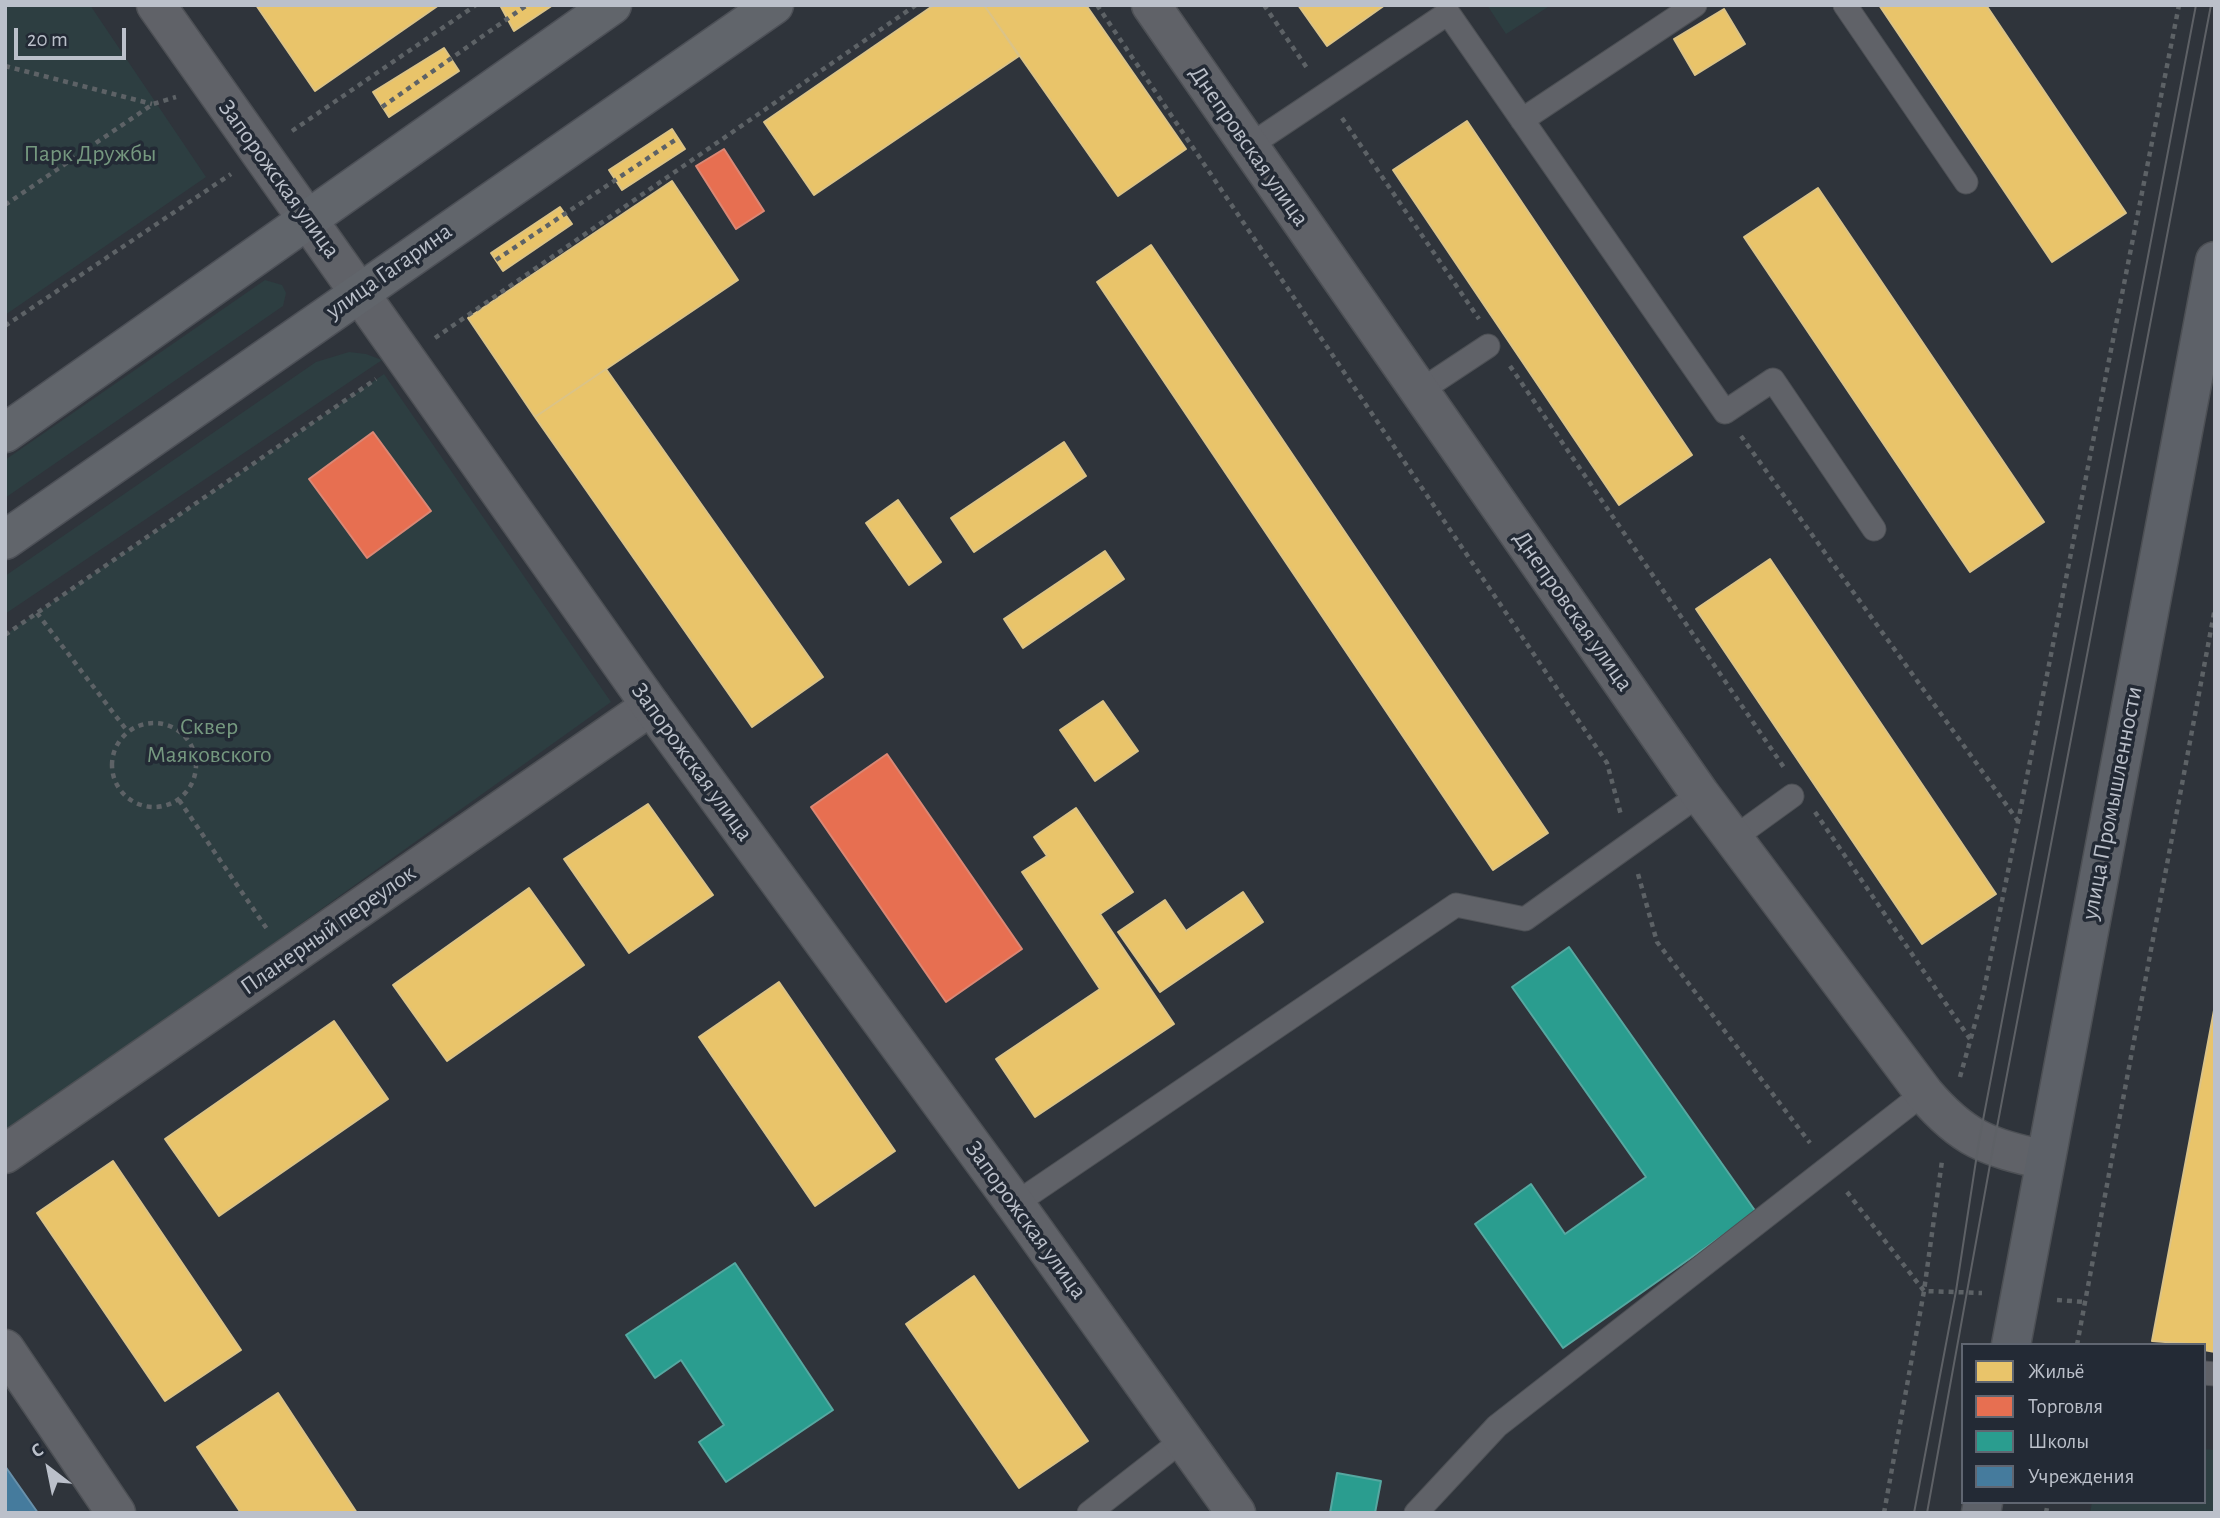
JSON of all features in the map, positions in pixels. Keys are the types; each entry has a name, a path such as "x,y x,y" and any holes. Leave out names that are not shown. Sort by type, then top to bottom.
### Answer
{"main road":[{"path":"5,433 612,5"},
{"name":"улица Гагарина","path":"5,540 359,291 774,5"},
{"name":"улица Промышленности","path":"2011,1343 2215,261"}],"street":[{"name":"Запорожская улица","path":"156,5 408,358 651,706 1015,1203 1236,1513"},
{"name":"Днепровская улица","path":"1151,5 1700,794 1936,1107 1993,1148 2045,1160"},
{"name":"Планерный переулок","path":"5,1154 651,706"},
{"path":"5,1349 116,1513"}],"lane":[{"path":"1522,120 1695,5"},
{"path":"1845,5 1966,182"},
{"path":"1249,146 1445,9 1725,412 1773,380 1874,529"},
{"path":"1419,391 1488,346"},
{"path":"1015,1203 1456,905 1525,919 1700,794"},
{"path":"1734,838 1792,796"},
{"path":"1416,1513 1497,1426 1828,1167 1936,1107"},
{"path":"1089,1513 1185,1438"}],"path":[{"path":"383,107 527,5"},
{"path":"5,635 916,5"},
{"path":"1097,5 1606,763 1657,943 1924,1291 2084,1302"},
{"path":"1264,5 1490,336 1488,346 1500,350 1796,785 1792,796 1807,800 1970,1040"},
{"path":"1884,1513 1924,1291 1936,1107 1970,1040 2018,822 2179,5"},
{"path":"5,66 153,104"},
{"path":"5,205 153,104 180,95"},
{"path":"495,260 678,138"},
{"path":"1725,412 2018,822"},
{"path":"2077,1343 2215,608"},
{"path":"37,613 128,732"},
{"path":"157,723 170,726 190,743 197,769 193,783 179,800 159,807 145,807 131,801 121,791 114,779 113,764 115,751 128,732 143,724 157,723"},
{"path":"179,800 287,958"}],"green space":[{"name":"Парк Дружбы","path":"5,5 90,5 206,177 5,315"},
{"path":"1487,5 1551,5 1506,34"},
{"path":"265,280 282,285 286,293 283,306 5,498 5,460"},
{"path":"349,352 382,360 5,614 5,576 316,362"},
{"name":"Сквер Маяковского","path":"384,374 611,702 5,1135 5,635"},
{"path":"2206,1449 2215,1450 2215,1513 2090,1513 2092,1504 2206,1504"}],"building: Жильё":[{"path":"256,5 439,5 315,91"},
{"path":"500,5 553,5 514,31"},
{"path":"934,5 984,5 1019,56 814,195 764,122"},
{"path":"984,5 1086,5 1186,149 1118,196"},
{"path":"1298,5 1385,5 1327,46"},
{"path":"1879,5 1986,5 2126,213 2052,262"},
{"path":"1724,9 1745,44 1695,75 1674,39"},
{"path":"444,48 459,71 389,117 373,92"},
{"path":"1467,121 1692,455 1619,505 1393,170"},
{"path":"672,129 685,149 622,190 609,170"},
{"path":"672,181 738,280 535,417 468,318"},
{"path":"1818,188 2044,522 1970,572 1744,237"},
{"path":"560,207 572,224 503,271 491,253"},
{"path":"1151,245 1548,833 1493,870 1097,282"},
{"path":"606,369 823,677 752,727 535,417"},
{"path":"1064,442 1086,476 974,552 951,518"},
{"path":"898,500 941,562 909,585 866,523"},
{"path":"1105,551 1124,579 1023,648 1004,619"},
{"path":"1770,559 1996,894 1922,944 1696,609"},
{"path":"1103,701 1138,751 1095,781 1060,730"},
{"path":"648,804 713,895 629,953 564,859"},
{"path":"1076,808 1133,892 1100,914 1174,1024 1035,1117 996,1059 1100,989 1022,872 1047,856 1034,837"},
{"path":"529,888 584,965 447,1061 393,985"},
{"path":"1243,892 1263,922 1160,992 1118,932 1165,900 1186,931"},
{"path":"779,982 895,1151 815,1206 699,1037"},
{"path":"2215,1005 2215,1352 2206,1350 2206,1343 2152,1341"},
{"path":"334,1021 388,1099 219,1216 165,1139"},
{"path":"113,1161 241,1350 165,1401 37,1213"},
{"path":"974,1276 1088,1441 1019,1488 906,1324"},
{"path":"278,1393 357,1513 241,1513 197,1447"}],"building: Торговля":[{"path":"724,149 764,211 736,229 696,166"},
{"path":"373,432 431,511 367,558 309,479"},
{"path":"887,754 1022,949 946,1002 811,807"}],"building: Школы":[{"path":"1569,947 1756,1212 1563,1348 1475,1224 1531,1184 1565,1234 1646,1177 1512,987"},
{"path":"735,1263 833,1410 726,1482 699,1442 724,1425 681,1360 655,1378 626,1335"},
{"path":"1337,1473 1381,1481 1375,1513 1330,1513"}],"building: Учреждения":[{"path":"5,1466 38,1513 5,1513"}],"tram line":[{"path":"1914,1513 1956,1291 1979,1141 2196,5"},
{"path":"1927,1513 1993,1148 2211,5"}]}
